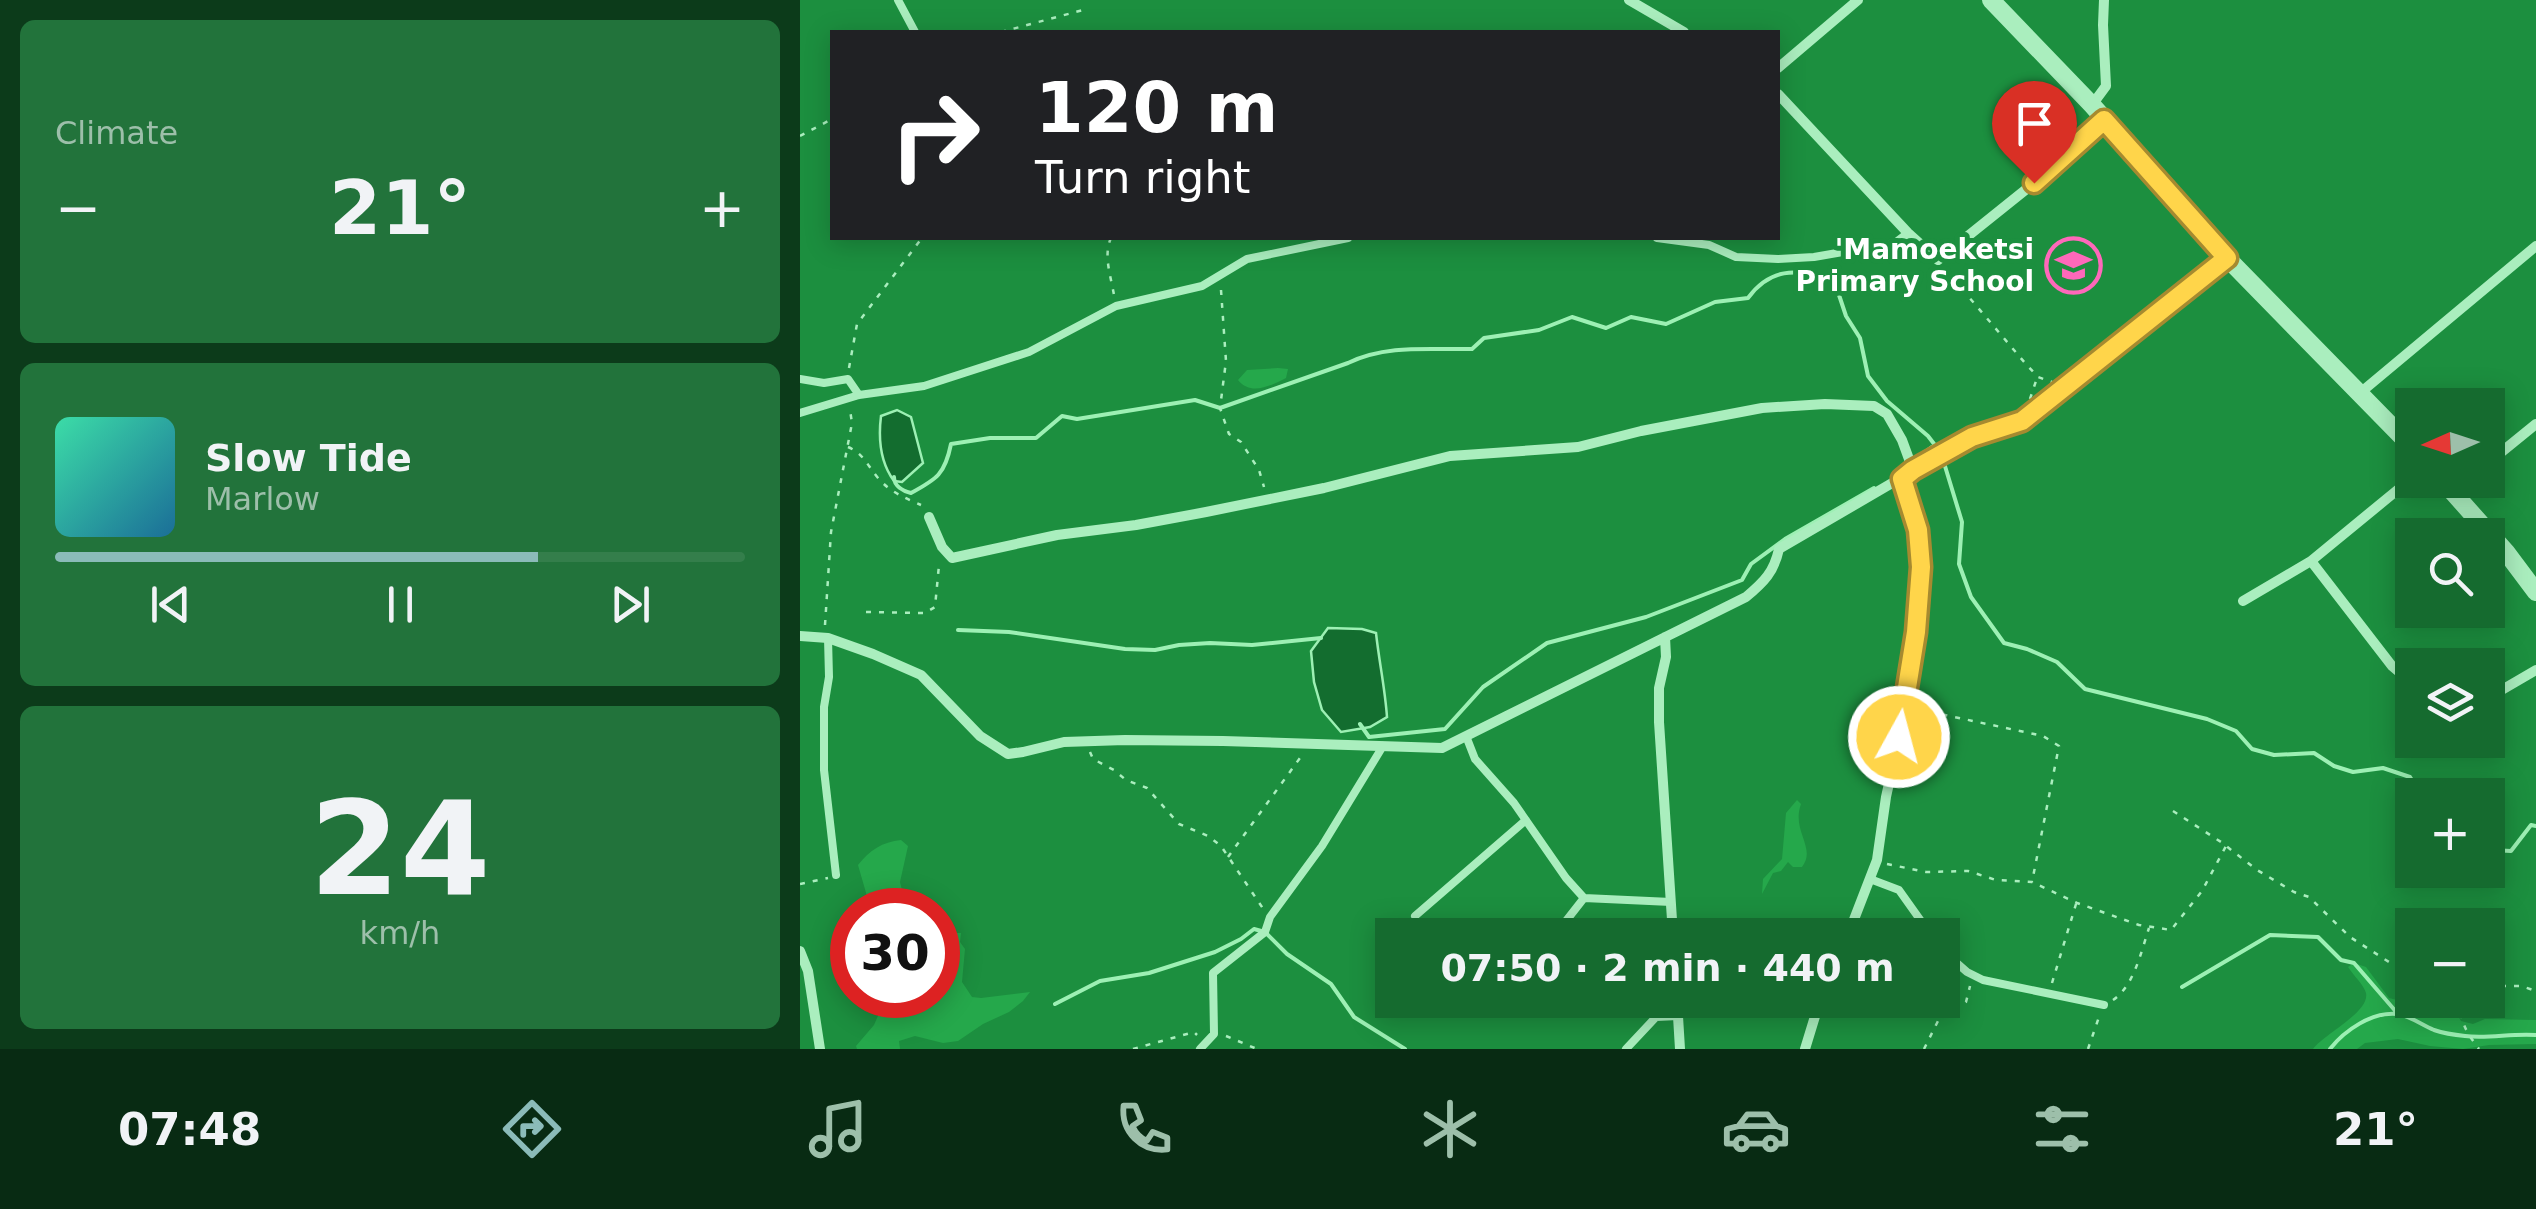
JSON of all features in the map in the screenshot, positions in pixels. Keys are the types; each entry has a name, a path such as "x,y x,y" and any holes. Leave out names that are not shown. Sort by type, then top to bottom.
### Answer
{"street":[{"path":"1629,0 1681,30"},
{"path":"1780,66 1858,0"},
{"path":"1992,0 2227,258 2395,429"},
{"path":"1780,96 1938,260 2034,183 2098,112 2106,86 2104,0"},
{"path":"2360,393 2536,246"},
{"path":"800,636 826,638 922,676 980,736 1008,754 1086,741 1223,740 1442,748 1746,597 1769,578 1780,549 1972,437 2022,421 2227,258"},
{"path":"929,517 942,547 952,558 1057,535 1136,526 1324,488 1450,456 1578,447 1730,412 1825,404 1874,406 1887,414 1913,470"},
{"path":"2505,449 2536,424"},
{"path":"1855,918 1876,860 1906,707 1904,698 1916,632 1921,567 1918,530 1902,479"},
{"path":"2243,601 2311,561 2395,492"},
{"path":"2464,498 2536,592"},
{"path":"2311,561 2395,669"},
{"path":"1665,637 1666,657 1658,688 1672,918"},
{"path":"2505,689 2536,670"},
{"path":"800,951 808,971 820,1049"},
{"path":"1678,1018 1680,1049"},
{"path":"1805,1049 1814,1018"}],"lane":[{"path":"898,0 914,30"},
{"path":"1665,240 1709,245 1736,257 1814,258 1895,243 1908,232"},
{"path":"800,413 854,397 924,386 1029,352 1116,306 1202,286 1247,259 1338,240"},
{"path":"800,379 824,383 848,379 854,397"},
{"path":"826,638 829,677 824,707 824,770 836,875"},
{"path":"1466,736 1474,758 1584,898 1671,902"},
{"path":"1202,1046 1214,1034 1212,972 1265,932 1270,918 1322,846 1383,746"},
{"path":"1415,916 1526,820"},
{"path":"1870,878 1899,890 1919,918"},
{"path":"1568,918 1584,898"},
{"path":"1960,965 1983,980 2104,1005"},
{"path":"1626,1049 1654,1018"}],"path":[{"path":"1008,30 1083,10"},
{"path":"800,136 830,120"},
{"path":"848,379 857,324 920,240"},
{"path":"1110,240 1108,258 1116,306"},
{"path":"1938,260 2038,377 2071,384"},
{"path":"1220,274 1226,361 1220,408 1229,434 1241,442 1260,470 1265,499"},
{"path":"2032,414 2030,399 2038,377"},
{"path":"826,638 831,532 854,397"},
{"path":"846,446 860,452 878,478 898,496 920,504 929,517"},
{"path":"866,612 925,613 935,607 937,568 952,558"},
{"path":"1906,707 2044,736 2059,746 2032,882"},
{"path":"1086,741 1093,758 1126,780 1147,788 1179,824 1221,846 1270,918"},
{"path":"1228,857 1307,744"},
{"path":"2174,811 2256,870 2309,897 2350,937 2395,964"},
{"path":"1876,860 1926,872 1968,871 1996,880 2032,882 2077,903 2171,930 2202,891 2226,846"},
{"path":"800,884 836,875"},
{"path":"2049,994 2077,903"},
{"path":"2088,1049 2104,1005 2124,992 2150,927"},
{"path":"1924,1049 1939,1019 1966,1002 1974,976"},
{"path":"2505,986 2536,991"},
{"path":"2461,1018 2468,1037 2479,1049"},
{"path":"1132,1049 1194,1032 1202,1046"},
{"path":"1214,1034 1231,1036 1257,1049"}],"shaded area":[{"path":"1288,369 1286,378 1267,386 1249,388 1238,380 1247,370"},
{"path":"897,410 911,417 923,463 902,482 894,481 889,474 880,442 881,416"},
{"path":"1328,628 1376,633 1387,717 1370,727 1341,732 1322,710 1311,651"},
{"path":"1797,800 1801,804 1799,823 1806,860 1802,867 1793,867 1788,862 1781,871 1773,873 1762,894 1763,879 1782,859 1786,813"},
{"path":"901,840 908,846 902,888 865,888 858,865 888,843"},
{"path":"960,942 965,949 962,982 972,997 1030,992 1009,1012 958,1041 943,1043 915,1036 899,1041 900,1049 857,1049 877,1018 960,1018"},
{"path":"2354,963 2366,967 2389,998 2395,1000 2395,1018 2459,1018 2473,1024 2485,1019 2536,1020 2536,1044 2463,1049 2398,1039 2365,1043 2357,1049 2313,1049 2354,1015 2365,1000 2365,990 2348,967"}],"waterway":[{"path":"894,477 900,488 911,493 938,474 951,444 990,438 1036,438 1062,416 1077,419 1195,400 1220,408 1378,353 1472,349 1484,338 1539,330 1572,317 1606,328 1631,317 1666,324 1715,302 1748,298 1774,276 1794,272 1817,275 1829,278 1839,295 1860,338 1868,376 1887,401 1928,436 1941,453 1962,522 1959,564 1971,597 2004,643 2057,662 2085,689 2207,719 2236,731 2252,749 2274,755 2314,753 2353,772 2383,768 2411,778"},
{"path":"1914,460 1935,445"},
{"path":"1360,724 1369,737 1445,729 1483,687 1547,643 1646,617 1742,580 1751,564 1785,539 1874,488"},
{"path":"958,630 1009,632 1155,650 1179,645 1252,645 1321,638"},
{"path":"2505,851 2511,851 2531,825 2536,826"},
{"path":"1055,1004 1100,981 1149,973 1215,952 1254,929 1265,932 1287,954 1331,984 1354,1017 1405,1049"},
{"path":"2182,987 2270,935 2318,937 2341,960 2354,963 2395,1011"},
{"path":"2330,1049 2360,1024 2388,1014 2402,1015 2434,1030 2457,1035 2536,1035"}],"place":[{"name":"'Mamoeketsi Primary School","path":"2073,265"}],"route":[{"path":"1899,737 1916,632 1921,567 1918,530 1902,479 1972,437 2022,421 2227,258 2104,120 2034,183"}]}
